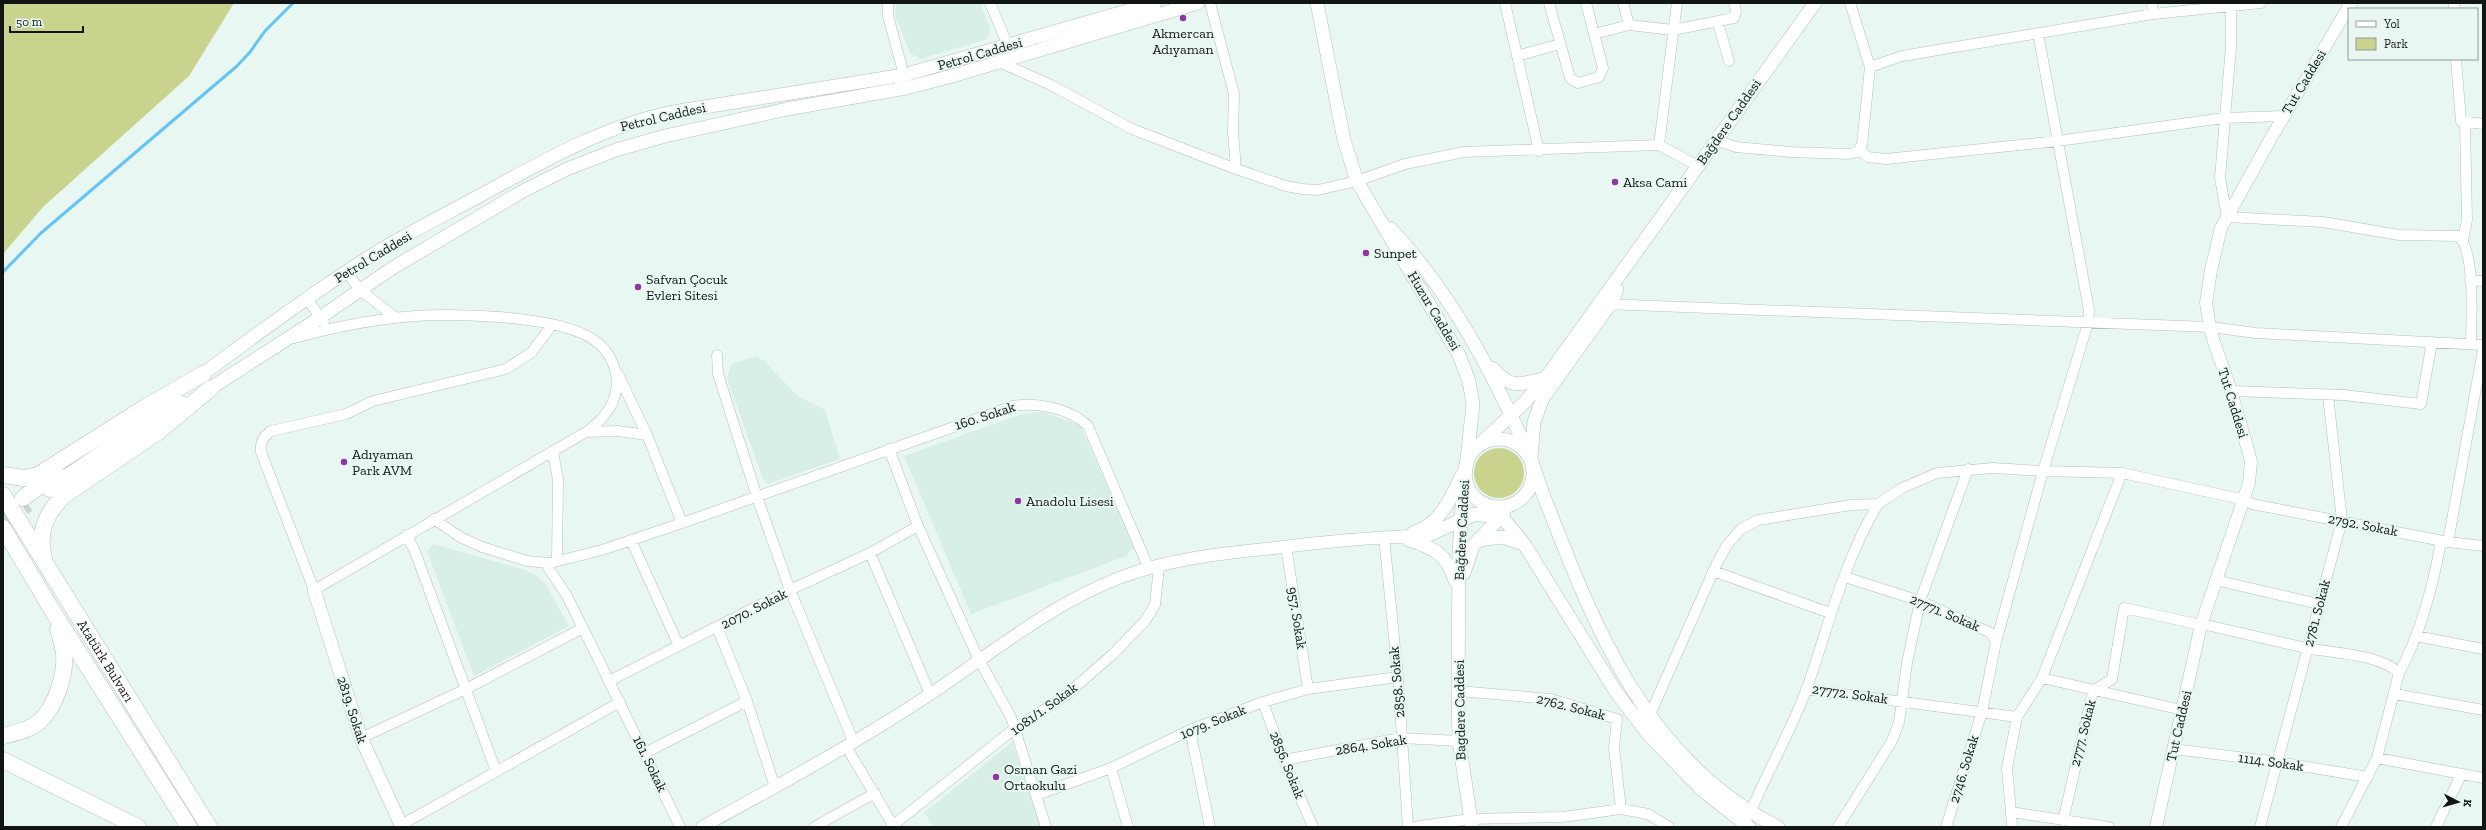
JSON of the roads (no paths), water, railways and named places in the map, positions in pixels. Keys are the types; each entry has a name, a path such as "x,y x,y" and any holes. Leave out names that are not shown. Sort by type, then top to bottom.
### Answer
{"highway":[{"path":"3,475 24,478 38,475 144,408 203,374"},
{"path":"203,374 25,501 152,419 211,388"},
{"path":"46,565 42,548 42,533 46,518 54,505 158,432 211,388"},
{"name":"Atatürk Bulvarı","path":"3,495 209,827"},
{"name":"Atatürk Bulvarı","path":"3,528 55,615 188,827"},
{"path":"3,736 31,727 40,721 52,706 61,680 64,653 55,615"},
{"path":"3,760 138,827"}],"main road":[{"name":"Petrol Caddesi","path":"203,374 306,298 376,253 541,162 620,126 673,112 904,75 1155,3"},
{"path":"211,388 286,340 394,267 523,192 567,169 616,150 665,136 726,122 906,88 1198,3"},
{"name":"Huzur Caddesi","path":"1317,3 1344,140 1357,181 1370,207 1459,354 1467,372 1472,409 1465,468"},
{"name":"Bağdere Caddesi","path":"1531,459 1532,430 1542,402 1631,261 1715,140 1815,3"},
{"path":"1370,207 1415,254 1453,309 1483,360 1531,459 1590,608 1633,693 1649,716 1686,760 1718,789 1747,823"},
{"name":"Bağdere Caddesi","path":"1479,445 1545,379 1604,304"},
{"path":"1483,360 1504,381 1510,384 1545,379"},
{"path":"1398,537 1421,530 1437,518 1465,468 1470,455 1479,445 1498,439 1511,441 1523,448 1531,459 1534,472 1531,486 1524,497 1500,517 1478,540 1469,552 1459,592"},
{"path":"1465,468 1468,488 1476,499 1500,517 1524,544 1628,709 1648,734 1681,770 1721,807 1747,823 1778,827"},
{"name":"Bağdere Caddesi","path":"1459,592 1461,518 1465,468"},
{"path":"1487,506 1500,508 1513,505"},
{"path":"1398,537 1426,536 1461,518 1480,513 1500,517"},
{"path":"1398,537 1428,546 1437,552 1451,567 1459,592"},
{"path":"1478,540 1502,537 1524,544"},
{"name":"2819. Sokak","path":"314,590 361,738 402,826"},
{"name":"Bagdere Caddesi","path":"1459,592 1458,741 1471,823"}],"street":[{"path":"888,3 888,16 904,75"},
{"path":"990,3 1008,46"},
{"path":"1210,3 1234,94 1233,132 1236,169"},
{"path":"1505,3 1539,151"},
{"path":"1549,3 1571,79 1578,83 1599,77 1603,68 1586,3"},
{"path":"1623,3 1629,25"},
{"path":"1659,146 1677,3"},
{"path":"1594,34 1629,25 1673,30 1718,23 1734,18 1736,12 1734,3"},
{"path":"1715,140 1736,147 1791,152 1849,154 1859,150 1862,145 1870,67 1850,3"},
{"path":"2152,3 2153,14"},
{"path":"1870,67 1902,56 2153,14 2261,3"},
{"path":"2231,5 2231,46 2220,178 2227,217 2323,222 2399,234 2450,234 2463,240"},
{"name":"Tut Caddesi","path":"2156,827 2202,624 2215,580 2245,500 2251,461 2231,391 2210,327 2206,303 2211,270 2221,228 2284,116 2346,18"},
{"path":"1718,23 1729,61"},
{"path":"1996,642 2043,471 2088,322 2089,310 2038,33"},
{"path":"1517,56 1560,44"},
{"path":"2456,60 2459,116 2461,121 2465,123 2483,124"},
{"path":"999,62 1051,85 1132,129 1236,169 1286,186 1302,189 1318,190 1357,181 1405,164 1464,152 1539,151 1659,146 1698,166"},
{"path":"1859,150 1868,157 1886,159 2058,141 2224,118 2284,116"},
{"path":"2465,123 2467,220 2463,240 2470,280 2471,344"},
{"path":"347,272 360,290 395,318"},
{"path":"2470,280 2483,281"},
{"path":"306,298 319,318 331,329"},
{"path":"1604,304 2210,327 2256,333 2483,345"},
{"path":"286,340 331,329 395,318 491,316 552,326 589,337 603,347 612,362 647,435 682,523"},
{"path":"552,326 532,352 506,369 373,401 346,414 271,432 266,435 261,444 261,452 314,590 406,535 586,432 601,420 613,402 616,379 612,362"},
{"path":"2231,391 2328,396 2344,395 2422,404 2432,342"},
{"path":"2342,827 2377,758 2399,673 2416,636 2444,542 2483,350"},
{"path":"717,355 718,374 757,497 790,590 851,745 893,826"},
{"name":"2781. Sokak","path":"2260,827 2342,520 2328,396"},
{"name":"160. Sokak","path":"434,520 460,537 482,547 527,561 545,563 557,561 631,540 682,523 1020,404 1039,404 1079,419 1088,426 1154,567"},
{"path":"586,432 618,431 647,435"},
{"path":"889,449 918,526 979,660 1011,718 1037,795 1046,827"},
{"path":"553,452 558,480 557,561"},
{"name":"2792. Sokak","path":"1878,504 1902,488 1925,477 1968,469 1993,468 2122,473 2245,500 2252,504 2342,520 2444,542 2483,546"},
{"path":"1838,827 1892,741 1899,722 1907,663 1920,601 1968,469"},
{"path":"2012,827 2007,768 2018,717 2042,678 2122,473"},
{"path":"1649,716 1713,571 1727,545 1741,529 1758,520 1856,504 1878,504"},
{"name":"27772. Sokak","path":"1878,504 1869,519 1830,613 1806,689 2018,717"},
{"name":"2070. Sokak","path":"609,681 790,590 870,553 918,526"},
{"path":"406,535 414,549 496,771"},
{"name":"2858. Sokak","path":"1384,537 1398,677 1408,827"},
{"path":"702,827 851,745 930,694 1026,627 1077,597 1120,578 1154,567 1227,553 1346,539 1398,537"},
{"path":"631,540 679,646"},
{"name":"957. Sokak","path":"1286,546 1308,689"},
{"path":"870,553 930,694"},
{"path":"402,826 496,771 620,702 566,596 545,563"},
{"name":"1081/1. Sokak","path":"893,826 1014,730 1065,696 1113,654 1145,621 1155,604 1154,567"},
{"path":"1713,571 1830,613"},
{"name":"27771. Sokak","path":"1845,577 1920,601 1991,633 1996,642 1982,712"},
{"path":"2215,580 2319,604"},
{"name":"2777. Sokak","path":"2063,821 2093,691 2112,679 2124,608 2202,624"},
{"path":"2202,624 2307,648 2374,660 2393,666 2399,673"},
{"path":"717,627 747,701 775,787"},
{"path":"361,738 466,689 582,628"},
{"path":"2416,636 2483,649"},
{"name":"1079. Sokak","path":"1037,795 1110,768 1190,730 1263,702 1308,689 1398,677"},
{"path":"2042,678 2093,691 2182,710"},
{"path":"1747,823 1806,689"},
{"name":"2762. Sokak","path":"1458,691 1551,699 1617,719 1614,748 1621,809"},
{"path":"2394,694 2483,710"},
{"path":"645,753 747,701"},
{"name":"161. Sokak","path":"620,702 680,827"},
{"name":"2856. Sokak","path":"1263,702 1284,760 1313,827"},
{"path":"1617,719 1628,709"},
{"name":"2746. Sokak","path":"1946,827 1982,712"},
{"path":"1190,730 1210,827"},
{"name":"2864. Sokak","path":"1284,760 1401,738 1458,741"},
{"name":"1114. Sokak","path":"2174,749 2278,762 2368,777"},
{"path":"2377,758 2483,778"},
{"path":"1110,768 1128,827"},
{"path":"2436,827 2461,775"},
{"path":"814,827 875,793"},
{"path":"1413,827 1563,817 1621,809 1648,814 1669,826"},
{"path":"2011,812 2109,827"}],"waterway":[{"path":"3,272 41,233 237,66 250,52 265,31 293,3"}],"tunnel":[{"path":"3,520 28,504"}],"place":[{"name":"Akmercan Adıyaman","path":"1183,18"},
{"name":"Aksa Cami","path":"1615,182"},
{"name":"Sunpet","path":"1366,253"},
{"name":"Safvan Çocuk Evleri Sitesi","path":"638,287"},
{"name":"Adıyaman Park AVM","path":"344,462"},
{"name":"Anadolu Lisesi","path":"1018,501"},
{"name":"Osman Gazi Ortaokulu","path":"996,777"}]}
